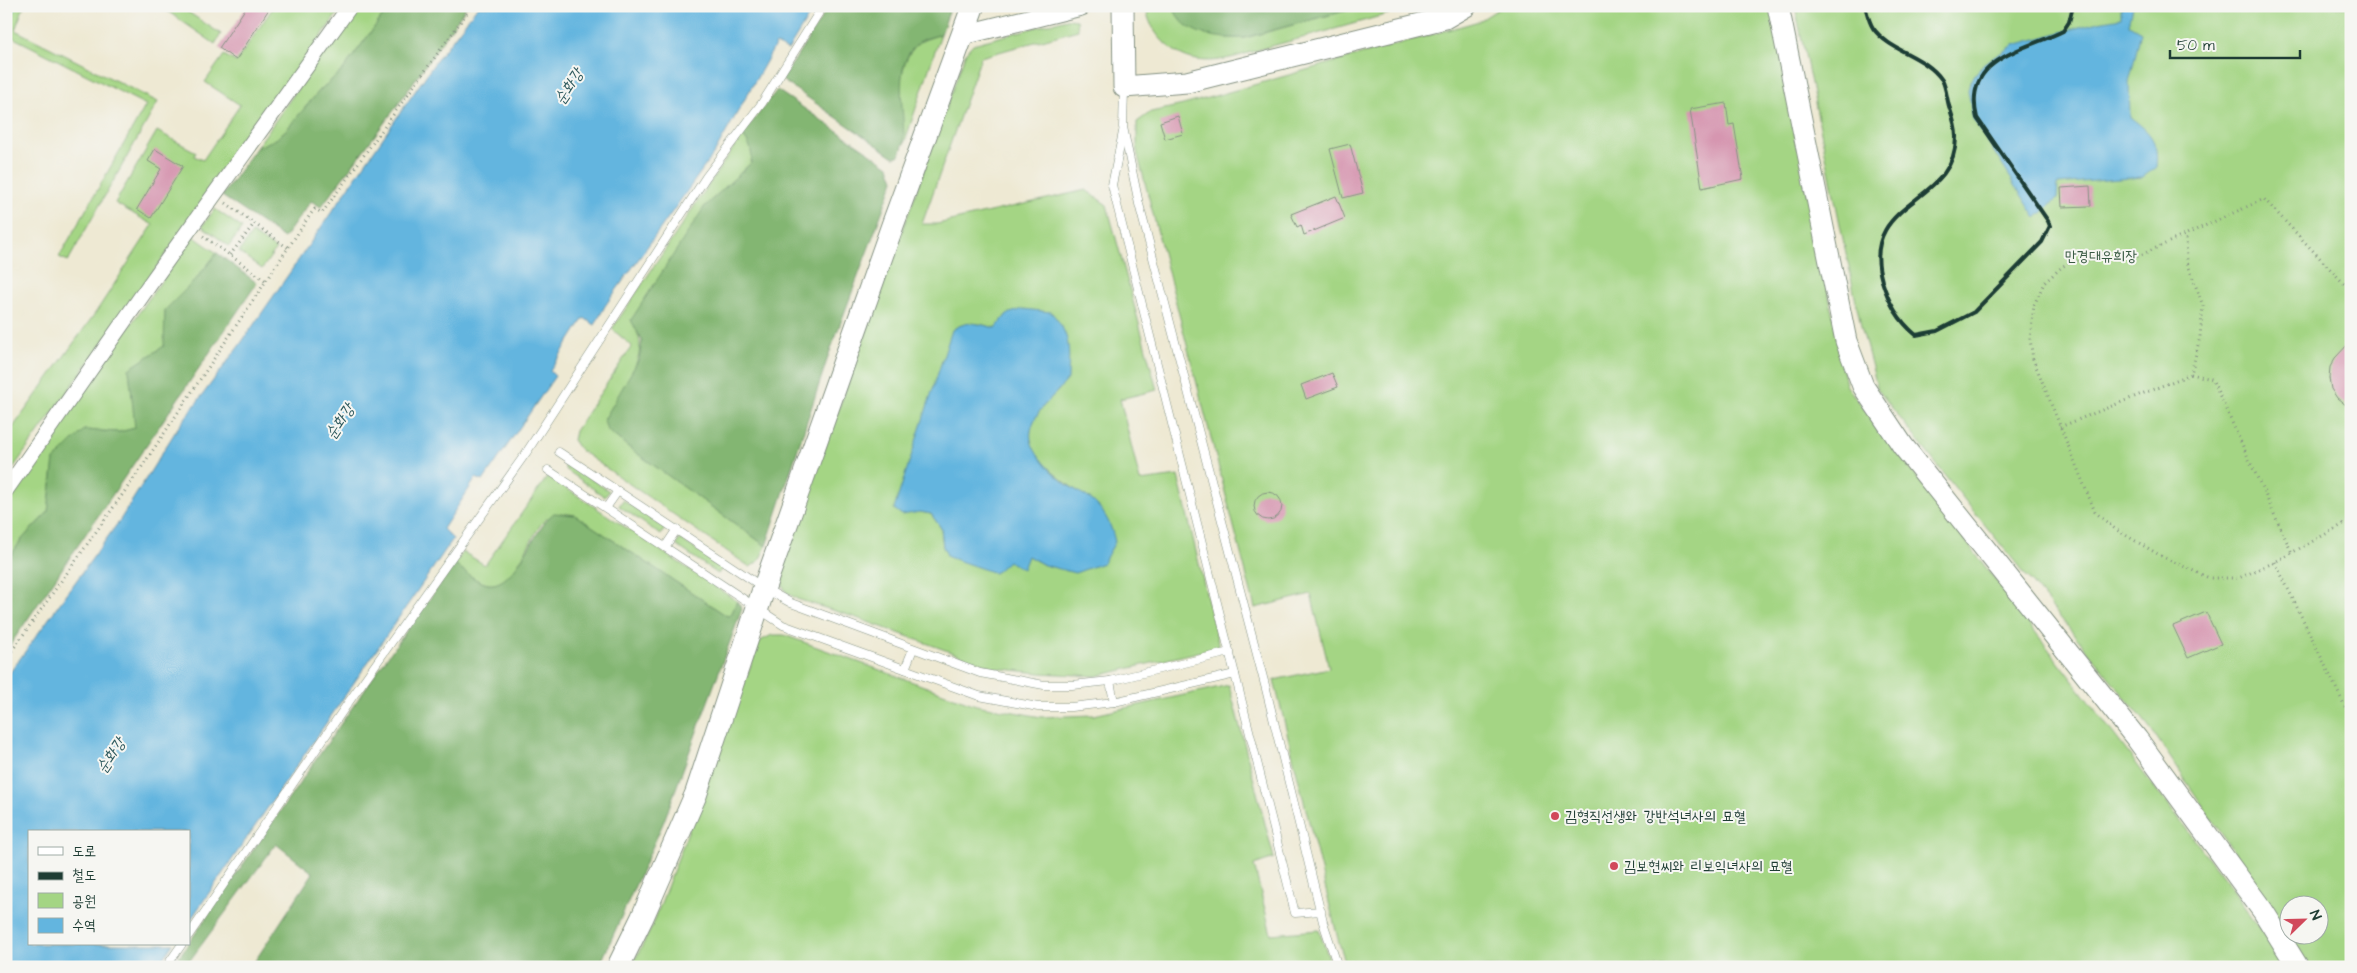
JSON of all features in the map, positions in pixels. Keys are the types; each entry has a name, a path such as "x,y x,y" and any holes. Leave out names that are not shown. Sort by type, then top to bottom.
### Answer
{"main road":[{"path":"618,967 642,918 696,794 761,597 893,224 973,6"},
{"path":"1123,6 1124,87 1187,82 1445,18 1466,6"},
{"path":"1778,6 1846,341 1863,386 1903,446 2137,739 2263,911 2298,967"}],"street":[{"path":"6,490 150,284 350,6"},
{"path":"963,34 1081,6"}],"lane":[{"path":"190,934 348,702 526,453 706,177 762,103 823,6"},
{"path":"1124,87 1123,127 1112,185 1296,912 1321,911"},
{"path":"1123,127 1142,214 1266,689 1321,911 1338,967"},
{"path":"559,452 677,530 761,597 783,626 979,696 1038,707 1071,708 1114,702 1235,674"},
{"path":"548,470 666,547 761,597 791,603 980,673 1044,685 1072,685 1110,681 1230,652"},
{"path":"606,508 618,491"},
{"path":"666,547 677,530"},
{"path":"904,669 913,649"},
{"path":"1110,681 1114,702"},
{"path":"166,967 181,946"}],"path":[{"path":"6,659 137,474 315,209 322,213 472,6"},
{"path":"215,195 288,248"},
{"path":"2351,291 2264,199 2134,258 2074,261 2063,266 2044,283 2034,305 2030,339 2032,359 2095,512 2115,529 2163,557 2209,578 2239,578 2275,562 2351,520"},
{"path":"230,255 254,224"},
{"path":"192,228 266,281"},
{"path":"2186,235 2187,262 2203,306 2200,337 2191,374"},
{"path":"2060,427 2191,374 2212,379 2292,553"},
{"path":"2275,562 2351,719"}],"green space":[{"path":"16,6 24,6 15,30 158,102 68,261 59,257 146,105 12,37 6,51 6,31"},
{"path":"160,6 179,6 221,34 215,44"},
{"path":"274,6 286,6 291,10 294,6 343,6 6,478 6,437 96,312 153,225 115,203 157,131 196,152 194,156 203,160 240,105 205,82 224,55 236,62"},
{"path":"356,6 386,6 382,17 342,71 320,90 287,129 276,139 256,148"},
{"path":"386,6 467,6 394,110 321,207 311,201 284,238 222,196 256,148 276,139 287,129 320,90 342,71 382,17"},
{"path":"829,6 951,6 941,34 919,42 909,54 903,69 901,86 904,135 903,147 898,156 894,157 782,80"},
{"path":"1146,6 1173,6 1173,9 1225,38 1245,38 1363,6 1416,6 1233,57 1206,61 1188,58 1170,48 1151,25"},
{"path":"1173,6 1363,6 1244,38 1224,38 1202,34 1193,30 1184,24"},
{"path":"1503,6 1774,6 1846,385 2227,882 2286,967 1347,967 1339,943 1274,680 1329,668 1311,594 1255,608 1137,152 1137,122 1151,112 1183,105 1479,21"},
{"name":"만경대유희장","path":"1795,6 2351,6 2351,967 2309,967 2296,946 2330,946 2330,896 2280,896 2280,920 2151,729 1967,503 1878,390 1861,326"},
{"path":"1067,19 1077,20 1078,30 981,57 922,224 937,224 1086,190 1107,205 1157,390 1120,399 1140,481 1178,476 1219,647 1097,676 1039,673 995,668 854,617 797,599 786,592 780,580 780,574 966,52 973,44","holes":["1007,314 1059,390 1048,400 1034,420 1031,427 1031,442 1034,450 1048,468 1094,502 1044,565 1028,556 1008,561 943,547 941,528 931,514 920,512 952,330 968,323 996,328"]},
{"path":"941,34 904,144 900,90 905,64 910,52 919,43"},
{"path":"777,90 889,166 894,180 829,354 766,546 631,449 607,430 604,420 639,359 642,341 631,320 705,206 751,163 752,155 750,148 742,135"},
{"path":"742,135 750,148 752,155 751,163 705,206 637,332 640,342 636,365 624,389 604,420 607,430 631,449 766,546 759,561 750,567 580,450 573,440 575,431 632,346 612,329"},
{"path":"215,209 242,228 229,246 202,226"},
{"path":"252,233 276,249 262,269 239,252"},
{"path":"193,236 217,253 197,278 165,310 165,346 129,369 136,428 119,432 84,430 54,460 48,512 23,538 6,562 6,502"},
{"path":"217,253 257,283 6,651 6,562 23,538 48,512 54,460 84,430 119,432 135,428 129,369 164,346 165,310 197,278"},
{"path":"565,464 569,464 609,491 605,497 565,469"},
{"path":"548,476 737,601 731,615 727,616 575,515 560,514 545,520 513,572 504,580 495,584 480,582 455,564 463,552 485,565"},
{"path":"623,500 665,528 661,535 619,506"},
{"path":"554,513 575,515 727,616 731,615 737,601 742,609 664,821 599,967 251,967 313,873 276,844 185,967 172,967 187,946 190,946 190,941 383,663 455,564 480,582 495,584 505,579 514,569 546,520"},
{"path":"680,539 723,567 718,574 676,545"},
{"path":"772,635 784,635 976,705 1041,717 1094,715 1229,685 1274,858 1254,865 1271,934 1319,930 1332,967 631,967 652,927 760,641"}],"water":[{"name":"순화강","path":"478,6 815,6 788,50 776,44 715,152 605,306 595,325 584,318 550,371 555,376 483,481 476,478 443,529 453,539 190,921 190,830 28,830 28,946 172,946 158,967 6,967 6,678 120,520 177,429 239,346 436,61"},
{"path":"2121,6 2133,6 2129,25 2141,32 2129,82 2130,117 2143,127 2152,138 2156,150 2156,167 2143,177 2058,184 2057,199 2036,218 1973,119 1968,90 1970,81 1984,63 2014,45 2098,22 2121,18"},
{"path":"1023,309 1051,312 1063,328 1069,351 1068,379 1041,409 1033,423 1031,439 1033,446 1043,462 1056,476 1098,506 1108,520 1115,542 1103,563 1075,573 1044,565 1028,556 1023,569 1008,561 995,573 948,557 943,547 941,528 931,514 920,512 902,515 894,509 952,330 968,323 996,328 1007,314"}],"building":[{"path":"247,6 271,6 236,60 219,48"},
{"path":"1726,103 1729,125 1734,124 1743,179 1702,188 1690,109"},
{"path":"1178,116 1183,134 1165,139 1160,122"},
{"path":"1350,144 1363,193 1343,198 1330,149"},
{"path":"155,149 183,166 151,218 137,209 161,169 148,161"},
{"path":"2090,186 2091,206 2062,207 2061,188"},
{"path":"1336,196 1345,218 1304,235 1301,225 1297,227 1291,214"},
{"path":"2351,341 2351,409 2337,398 2331,389 2329,378 2330,367 2335,358"},
{"path":"1332,373 1338,387 1306,399 1301,385"},
{"path":"1268,492 1278,496 1282,506 1278,516 1268,520 1258,516 1254,506 1258,496"},
{"path":"2206,612 2221,644 2188,658 2173,626"}],"waterway":[{"path":"6,25 14,6"}],"railway":[{"path":"1865,6 1872,26 1880,36 1926,65 1942,80 1954,121 1956,136 1952,159 1941,177 1895,217 1884,233 1878,254 1882,281 1888,297 1899,317 1916,335 1937,331 1974,312 2042,242 2050,226 1977,118 1975,98 1978,82 1987,69 2014,51 2063,31 2069,22 2073,6"}],"place":[{"name":"김형직선생와 강반석녀사의 묘혈","path":"1555,816"},
{"name":"김보현씨와 리보익녀사의 묘혈","path":"1614,866"}]}
